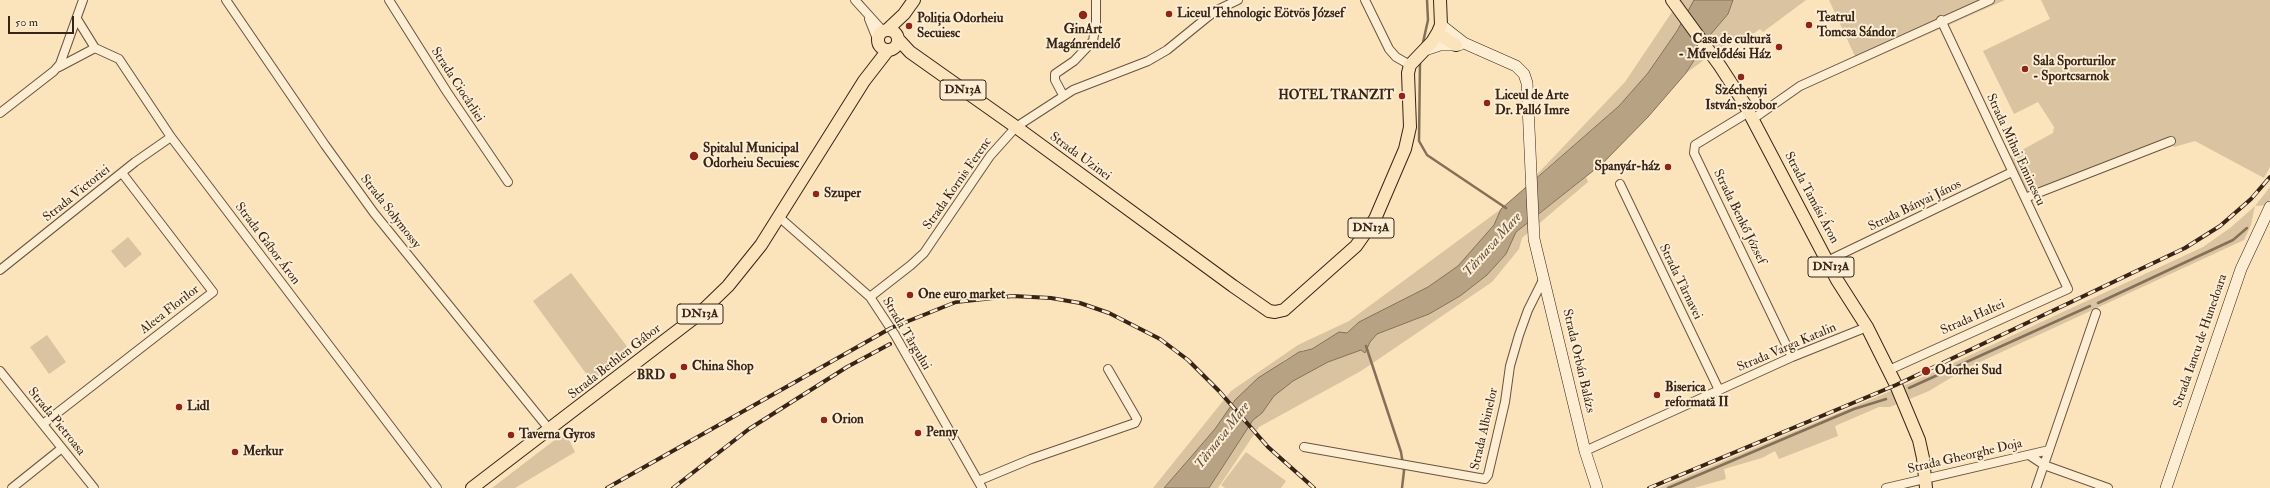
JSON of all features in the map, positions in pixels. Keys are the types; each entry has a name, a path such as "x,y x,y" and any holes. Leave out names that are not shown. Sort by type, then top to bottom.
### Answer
{"main road":[{"name":"DN13A","path":"864,81 887,36 914,0"},
{"path":"1419,56 1439,29 1440,0"},
{"name":"Strada Tamási Áron","path":"1672,0 1713,55 1751,115 1837,280 1867,327 1919,440 1926,483"},
{"path":"1439,29 1456,45"},
{"path":"1439,29 1474,48"},
{"name":"DN13A","path":"887,36 910,52"},
{"path":"887,36 882,48 889,50"},
{"path":"1419,56 1440,46 1456,45 1474,48"},
{"name":"Strada Orbán Balázs","path":"1474,48 1497,56 1516,66 1524,74 1528,84 1534,240 1556,326 1584,451 1597,488"},
{"name":"DN13A","path":"864,81 889,50 910,52"},
{"name":"Strada Uzinei","path":"910,52 1016,127 1233,286 1269,311 1280,312 1356,246 1368,233 1387,193 1405,149 1410,127 1407,82 1419,56"},
{"name":"Strada Bethlen Gábor","path":"472,488 698,315 740,272 779,217 864,81"},
{"name":"Strada Iancu de Hunedoara","path":"2166,488 2241,269 2267,218 2270,207"}],"street":[{"path":"54,71 63,56 83,0"},
{"name":"Strada Solymossy","path":"226,0 325,145 374,213 550,429"},
{"name":"Strada Ciocârliei","path":"389,0 447,92 508,182"},
{"path":"855,0 887,36"},
{"path":"1063,95 1055,80 1055,74 1074,61 1093,41 1096,22 1096,0"},
{"name":"Strada Kornis Ferenc","path":"870,297 924,253 990,156 1016,127 1063,95 1085,84 1148,61 1167,50 1215,11 1238,0"},
{"path":"1366,0 1389,49 1396,57 1419,56"},
{"path":"1751,115 1800,86 1975,3 1990,0"},
{"path":"0,112 54,71 95,48 77,19"},
{"name":"Strada Mihai Eminescu","path":"1941,20 2068,289"},
{"name":"Strada Gábor Áron","path":"95,48 119,59 171,137 437,488"},
{"name":"Strada Benkő József","path":"1751,115 1695,145 1694,153 1792,357"},
{"name":"Strada Victoriei","path":"0,270 122,173 171,137"},
{"path":"2025,198 2171,141"},
{"name":"Strada Bányai János","path":"1828,261 2012,172"},
{"name":"Aleea Florilor","path":"43,424 213,292 122,173"},
{"name":"Strada Târnavei","path":"1620,184 1719,390"},
{"name":"Strada Târgului","path":"779,217 870,297 895,335 980,485"},
{"name":"Strada Albinelor","path":"1304,447 1408,464 1485,479 1487,478 1505,402 1512,359 1528,310 1543,280"},
{"name":"Strada Haltei","path":"1888,370 2068,289"},
{"path":"2036,488 2096,314"},
{"name":"Strada Varga Katalin","path":"1584,451 1792,357 1867,327"},
{"path":"980,485 1031,459 1135,423 1137,419 1108,369"},
{"name":"Strada Pietroasa","path":"0,371 94,488"},
{"path":"12,488 62,448"},
{"name":"Strada Gheorghe Doja","path":"1886,488 1926,483 2049,450"},
{"path":"2029,455 2044,465 2108,488"}],"shaded area":[{"path":"1680,0 1694,0 1677,31 1648,73 1619,106 1523,189 1625,82"},
{"path":"1733,0 1806,0 1763,32 1760,29 1743,41 1738,36 1686,73 1710,35 1728,14"},
{"path":"1829,0 2005,0 1859,65"},
{"path":"2041,0 2270,0 2270,167 2264,178 2195,141 2174,147 2170,136 2028,193 2009,157 2053,133 2054,127 2038,102 2014,114 1983,51 2050,19"},
{"path":"1586,177 1588,182 1522,238 1519,249 1492,282 1361,371 1259,427 1218,488 1209,488 1253,420 1262,413 1274,396 1293,381 1328,362 1361,350 1365,353 1370,342 1377,334 1429,314 1460,296 1487,275 1506,254 1516,232"},
{"path":"2270,187 2270,205 2255,206"},
{"path":"2255,206 2251,225 2244,240 1967,368 1929,391 1890,407 1879,407 1835,426 1838,436 1779,459 1775,451 1762,458 1724,469 1726,479 1694,488 1659,488 1910,383 2203,247 2230,228"},
{"path":"1501,209 1494,225 1458,266 1428,287 1359,322 1347,333 1334,335 1312,349 1303,350 1286,359 1235,400 1215,429 1164,488 1153,488 1231,391 1298,345 1349,321"},
{"path":"128,237 142,254 125,268 111,251"},
{"path":"571,273 632,353 593,383 533,301"},
{"path":"47,335 66,362 49,374 30,347"},
{"path":"565,432 575,452 515,488 492,488"},
{"path":"1246,452 1286,481 1281,488 1225,488 1221,485"}],"water":[{"name":"Târnava Mare","path":"1694,0 1733,0 1728,14 1710,35 1686,73 1648,117 1603,163 1516,232 1506,254 1487,275 1460,296 1429,314 1377,334 1370,342 1365,353 1361,350 1328,362 1293,381 1274,396 1262,413 1253,420 1209,488 1164,488 1215,429 1235,400 1258,378 1299,352 1312,349 1339,332 1347,333 1359,322 1428,287 1458,266 1494,225 1501,209 1619,106 1648,73 1677,31"}],"waterway":[{"path":"1422,47 1428,20 1427,0"},
{"path":"1420,62 1419,141 1427,155 1506,208"},
{"path":"2098,303 2233,240 2247,228"},
{"path":"1909,388 2090,306"},
{"path":"1366,346 1401,452 1404,471 1402,488"},
{"path":"1668,488 1854,409 1886,399"}],"railway":[{"path":"1649,488 1896,385 2185,248 2220,226 2251,199 2270,177"},
{"path":"607,488 891,328 956,302 1013,296 1051,298 1080,303 1109,313 1160,339 1188,360 1219,391 1268,447 1314,488"},
{"path":"673,488 749,429 847,367 890,344"}],"place":[{"name":"Liceul Tehnologic Eötvös József","path":"1169,14"},
{"name":"GinArt Magánrendelő","path":"1083,15"},
{"name":"Teatrul Tomcsa Sándor","path":"1809,25"},
{"name":"Poliția Odorheiu Secuiesc","path":"909,26"},
{"name":"Casa de cultură - Művelődési Ház","path":"1779,47"},
{"name":"Sala Sporturilor - Sportcsarnok","path":"2025,69"},
{"name":"Széchenyi István-szobor","path":"1741,77"},
{"name":"HOTEL TRANZIT","path":"1402,96"},
{"name":"Liceul de Arte Dr. Palló Imre","path":"1487,103"},
{"name":"Spitalul Municipal Odorheiu Secuiesc","path":"694,156"},
{"name":"Spanyár-ház","path":"1668,167"},
{"name":"Szuper","path":"816,194"},
{"name":"One euro market","path":"910,295"},
{"name":"China Shop","path":"684,367"},
{"name":"Odorhei Sud","path":"1926,371"},
{"name":"BRD","path":"673,376"},
{"name":"Biserica reformată II","path":"1657,395"},
{"name":"Lidl","path":"179,407"},
{"name":"Orion","path":"824,420"},
{"name":"Penny","path":"918,433"},
{"name":"Taverna Gyros","path":"511,435"},
{"name":"Merkur","path":"235,452"}]}
